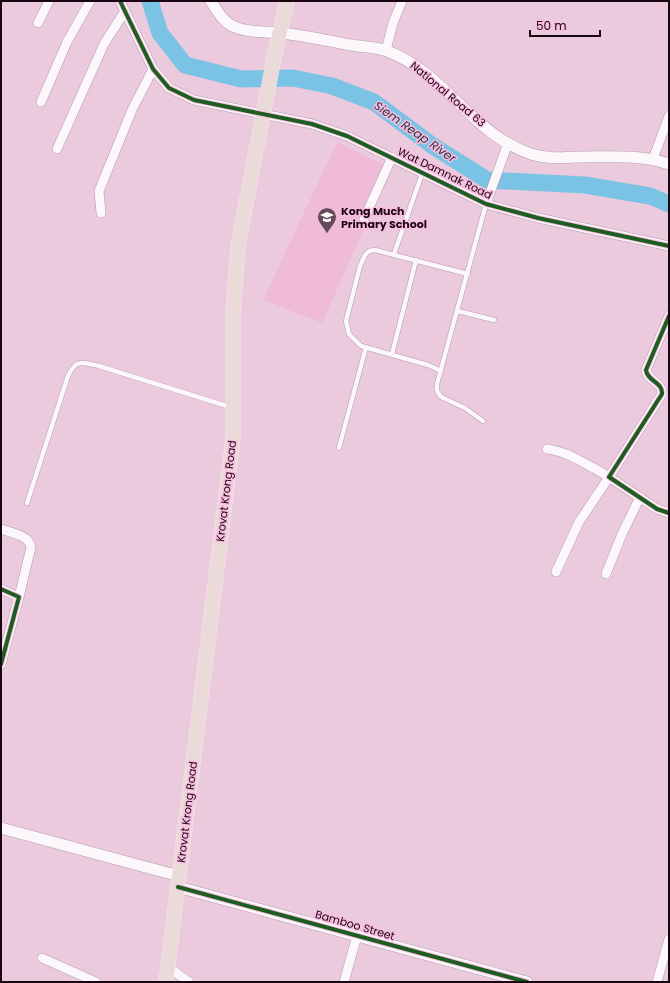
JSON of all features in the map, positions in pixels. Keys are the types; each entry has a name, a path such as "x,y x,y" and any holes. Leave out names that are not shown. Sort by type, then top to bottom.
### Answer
{"highway":[{"name":"Krovat Krong Road","path":"166,982 233,438 234,408 232,314 238,245 279,32 287,1"}],"street":[{"path":"38,23 49,1"},
{"path":"41,102 68,42 90,1"},
{"name":"Wat Damnak Road","path":"120,1 153,69 169,88 194,100 312,124 347,136 392,157 422,174 487,201 538,218 669,246"},
{"name":"National Road 63","path":"211,1 222,17 231,25 244,31 279,32 386,50 411,62 478,121 508,143 530,153 547,158 620,157 653,159 669,164"},
{"path":"386,50 393,23 402,1"},
{"path":"58,149 104,44 125,10"},
{"path":"101,213 99,190 132,110 153,69"},
{"path":"653,159 669,116"},
{"path":"487,201 508,143"},
{"path":"364,219 392,157"},
{"path":"556,572 579,522 662,394 660,386 647,375 646,370 669,316"},
{"path":"547,449 560,451 570,455 609,477 657,509 669,513"},
{"path":"606,574 622,534 640,497"},
{"path":"1,529 27,539 31,542 32,547 2,654 1,664"},
{"path":"1,589 19,597"},
{"name":"Bamboo Street","path":"1,828 357,936 505,979 527,982"},
{"path":"344,982 357,936"},
{"path":"657,982 669,939"},
{"path":"42,958 96,982"},
{"path":"168,967 189,982"}],"lane":[{"path":"394,254 422,174"},
{"path":"483,421 465,408 438,394 437,384 487,201"},
{"path":"440,371 392,354 366,347 355,341 347,328 348,312 360,266 365,255 369,251 375,250 468,274"},
{"path":"392,354 401,324 416,260"},
{"path":"458,311 494,320"},
{"path":"339,448 366,347"},
{"path":"27,503 68,376 72,366 78,363 99,366 234,408"}],"shaded area":[{"name":"Kong Much Primary School","path":"337,142 391,168 322,323 263,300"}],"waterway":[{"name":"Siem Reap River","path":"150,1 160,33 185,65 241,79 293,78 332,86 374,102 433,146 487,180 585,185 650,196 669,204"}],"cycle path":[{"path":"120,1 153,69 169,88 194,100 312,124 347,136 486,204 538,218 669,246"},
{"path":"669,316 646,370 649,377 658,384 662,390 662,394 609,477 657,509 669,513"},
{"path":"1,589 19,597 1,664"},
{"path":"178,887 527,982"}],"place":[{"name":"Kong Much Primary School","path":"327,234"}]}
